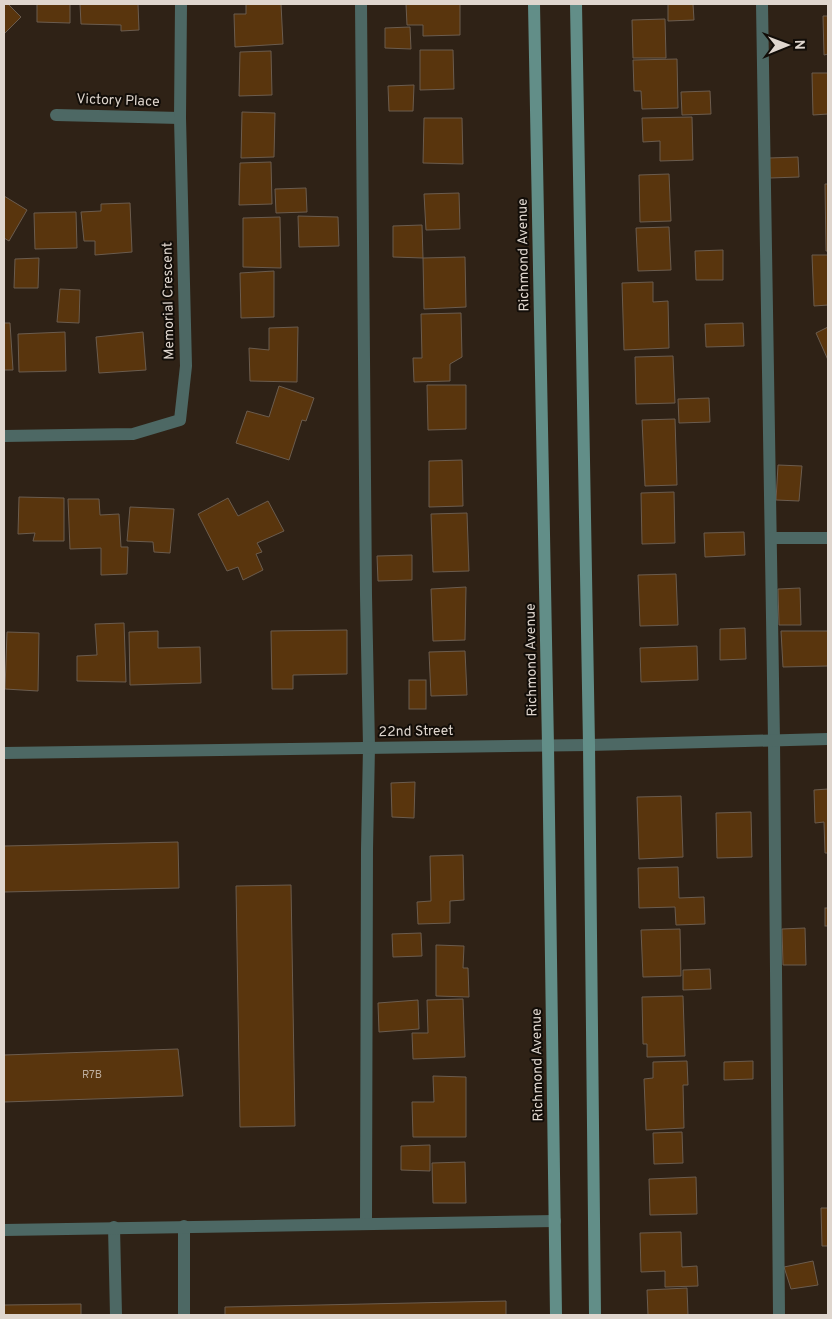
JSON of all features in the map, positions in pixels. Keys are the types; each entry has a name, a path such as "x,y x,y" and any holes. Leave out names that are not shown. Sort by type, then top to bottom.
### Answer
{"main road":[{"name":"Richmond Avenue","path":"534,4 548,746 556,1315"},
{"path":"576,4 589,745 595,1315"}],"street":[{"name":"Memorial Crescent","path":"4,436 133,434 180,420 186,366 180,118 181,4"},
{"path":"361,4 369,747 366,1223"},
{"path":"762,4 774,740 779,1315"},
{"name":"Victory Place","path":"56,115 180,118"},
{"path":"771,538 828,538"},
{"name":"22nd Street","path":"4,753 548,746 828,739"},
{"path":"4,1230 555,1221"},
{"path":"184,1226 184,1315"},
{"path":"114,1228 116,1315"}],"building":[{"path":"4,4 8,4 21,17 4,34"},
{"path":"37,4 70,4 70,23 37,22"},
{"path":"80,4 138,4 139,30 121,31 121,25 81,24"},
{"path":"246,4 281,4 283,44 235,47 234,14 246,14"},
{"path":"406,4 460,4 460,35 423,36 423,25 407,25"},
{"path":"668,4 693,4 694,20 668,21"},
{"path":"823,16 828,16 828,54 824,55"},
{"path":"665,19 666,58 633,58 632,20"},
{"path":"410,27 411,49 385,48 385,28"},
{"path":"420,50 453,50 454,89 420,90"},
{"path":"271,51 272,95 239,96 240,52"},
{"path":"677,59 678,108 642,109 641,91 634,91 633,60"},
{"path":"812,73 828,73 828,114 813,115"},
{"path":"414,85 413,111 389,111 388,86"},
{"path":"710,91 711,114 682,115 681,92"},
{"path":"242,112 275,113 274,157 241,158"},
{"path":"692,117 693,160 660,161 660,141 643,142 642,118"},
{"path":"424,118 462,118 463,164 423,163"},
{"path":"798,157 799,177 770,178 769,158"},
{"path":"271,162 272,204 239,205 240,163"},
{"path":"669,174 671,221 640,222 639,175"},
{"path":"825,184 828,184 828,251 826,251"},
{"path":"306,188 307,212 276,213 275,189"},
{"path":"459,193 460,229 426,230 424,194"},
{"path":"4,196 27,210 9,241 4,238"},
{"path":"130,203 132,252 95,255 95,241 84,241 81,212 101,211 101,204"},
{"path":"76,212 77,248 35,249 34,213"},
{"path":"298,216 338,217 339,246 299,247"},
{"path":"280,217 281,268 243,267 243,218"},
{"path":"422,225 423,258 393,257 393,226"},
{"path":"669,227 671,270 638,271 636,228"},
{"path":"723,250 723,280 696,280 695,251"},
{"path":"812,255 828,255 828,305 814,306"},
{"path":"465,257 466,307 424,309 423,258"},
{"path":"39,258 38,288 14,288 15,259"},
{"path":"274,271 274,317 241,318 240,273"},
{"path":"653,282 653,302 668,301 669,348 624,350 622,283"},
{"path":"60,289 80,290 79,323 57,322"},
{"path":"461,313 462,357 450,364 450,381 414,382 413,358 422,358 421,314"},
{"path":"4,323 10,323 13,370 4,370"},
{"path":"743,323 744,346 706,347 705,324"},
{"path":"298,327 297,382 250,381 249,348 269,350 269,328"},
{"path":"828,327 828,360 816,333"},
{"path":"65,332 66,371 19,372 18,334"},
{"path":"143,332 146,370 99,373 96,337"},
{"path":"673,356 675,403 636,404 635,357"},
{"path":"427,385 466,385 466,429 428,430"},
{"path":"279,386 314,398 306,421 302,420 289,460 236,443 247,411 269,417"},
{"path":"709,398 710,422 679,423 678,399"},
{"path":"675,419 677,485 645,486 642,420"},
{"path":"462,460 463,506 429,507 429,461"},
{"path":"778,465 802,466 799,501 776,500"},
{"path":"674,492 675,543 642,544 641,493"},
{"path":"19,497 64,498 64,541 33,541 35,533 18,534"},
{"path":"228,498 238,516 268,501 284,531 257,543 262,552 256,554 263,570 243,580 238,567 227,571 198,514"},
{"path":"68,499 99,499 100,515 119,514 121,547 128,547 127,574 101,575 101,548 70,549"},
{"path":"130,507 174,509 170,553 154,552 153,542 127,541"},
{"path":"467,513 469,571 433,572 431,514"},
{"path":"744,532 745,555 705,557 704,533"},
{"path":"412,555 412,580 378,581 377,556"},
{"path":"676,574 678,625 640,626 638,575"},
{"path":"466,587 465,640 433,641 431,589"},
{"path":"800,588 801,625 779,625 778,589"},
{"path":"124,623 126,682 77,681 77,656 97,655 95,624"},
{"path":"745,628 746,659 720,660 720,629"},
{"path":"347,630 347,674 293,675 293,689 272,689 271,631"},
{"path":"158,631 158,648 200,647 201,683 130,685 129,632"},
{"path":"781,631 828,631 828,666 783,667"},
{"path":"7,632 39,633 38,691 5,689"},
{"path":"697,646 698,680 641,682 640,648"},
{"path":"465,651 467,695 431,696 429,652"},
{"path":"409,680 426,680 426,709 409,709"},
{"path":"415,782 414,818 392,817 391,783"},
{"path":"828,789 828,853 825,853 824,822 815,823 814,790"},
{"path":"681,796 683,857 639,859 637,797"},
{"path":"751,812 752,857 717,858 716,813"},
{"path":"178,842 179,888 4,892 4,846"},
{"path":"463,855 464,900 450,901 450,923 418,924 417,902 431,901 430,856"},
{"path":"678,867 679,898 704,897 705,924 676,925 675,907 639,908 638,868"},
{"path":"291,885 295,1126 240,1127 236,886"},
{"path":"825,908 828,908 828,926 825,926"},
{"path":"805,928 806,965 783,965 782,929"},
{"path":"680,929 681,976 643,977 641,930"},
{"path":"421,933 422,956 393,957 392,934"},
{"path":"436,945 464,946 463,968 468,968 469,997 436,996"},
{"path":"710,969 711,989 683,990 683,970"},
{"path":"683,996 685,1056 647,1057 647,1044 643,1044 642,997"},
{"path":"463,999 465,1057 413,1059 412,1033 428,1033 427,1000"},
{"path":"418,1000 419,1029 379,1032 378,1003"},
{"path":"178,1049 183,1096 4,1102 4,1055"},
{"path":"687,1061 688,1085 683,1085 684,1128 646,1130 644,1079 653,1078 653,1062"},
{"path":"753,1061 753,1079 724,1080 724,1062"},
{"path":"433,1076 466,1077 466,1137 413,1137 412,1102 434,1102"},
{"path":"682,1132 683,1163 654,1164 653,1133"},
{"path":"430,1145 430,1171 401,1170 401,1146"},
{"path":"465,1162 466,1203 433,1203 432,1163"},
{"path":"696,1177 697,1214 650,1215 649,1179"},
{"path":"821,1208 828,1208 828,1246 822,1246"},
{"path":"681,1232 682,1267 697,1266 698,1286 665,1287 665,1271 641,1272 640,1233"},
{"path":"813,1261 818,1285 791,1289 784,1267"},
{"path":"687,1288 688,1315 648,1315 647,1290"},
{"path":"506,1301 506,1315 225,1315 225,1307"},
{"path":"81,1304 81,1315 4,1315 4,1305"}]}
